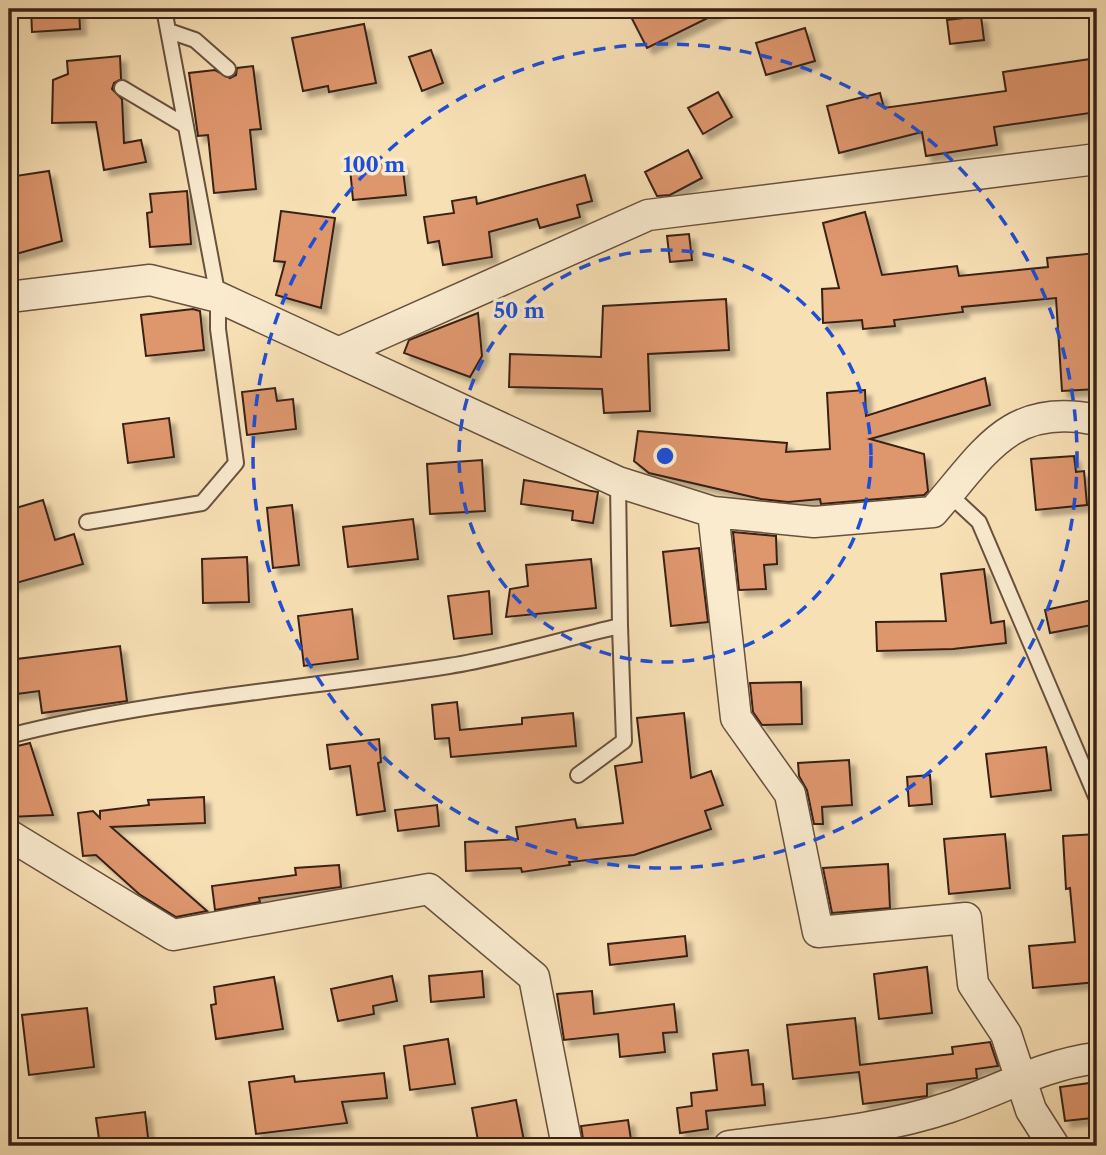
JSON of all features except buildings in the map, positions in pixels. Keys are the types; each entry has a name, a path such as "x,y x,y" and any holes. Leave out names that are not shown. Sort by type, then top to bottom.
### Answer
{"street":[{"path":"340,352 648,215 1097,159"},
{"path":"9,298 149,280 218,297 618,482 713,512 814,523 933,512 985,449 1018,423 1071,414 1097,420"},
{"path":"713,512 736,718 790,794 818,932 966,918 973,984 1006,1034 1023,1077 1031,1110 1054,1146"},
{"path":"9,835 173,935 429,890 534,977 567,1146"},
{"path":"729,1146 880,1136 1023,1077 1071,1061 1097,1058"}],"lane":[{"path":"87,522 202,503 236,463 219,328 218,297 164,9"},
{"path":"169,31 195,40 228,69"},
{"path":"121,88 186,126"},
{"path":"578,775 624,741 618,482"},
{"path":"949,494 979,522 1097,799"},
{"path":"9,736 64,722 452,665 620,626"}]}
